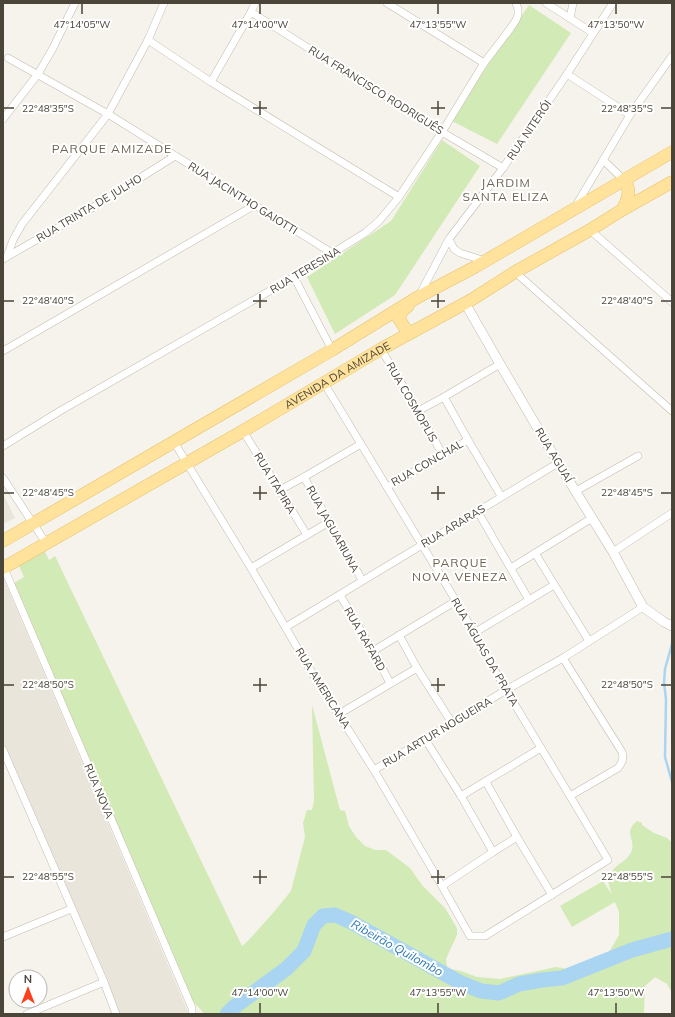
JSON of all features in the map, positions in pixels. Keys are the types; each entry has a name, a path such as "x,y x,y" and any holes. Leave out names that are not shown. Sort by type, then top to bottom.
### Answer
{"main road":[{"path":"3,541 332,350 418,297 456,278 672,152"},
{"path":"622,210 627,202 629,189 624,180"},
{"name":"AVENIDA DA AMIZADE","path":"4,568 243,431 381,349 465,303 515,272 672,182"},
{"path":"409,334 399,319 402,311 418,297"}],"street":[{"path":"3,119 38,74 53,48 75,3"},
{"path":"5,258 22,224 108,114 148,40 164,3"},
{"path":"211,82 255,3"},
{"path":"387,3 484,62"},
{"name":"RUA TERESINA","path":"3,446 60,411 294,277 365,233 379,221 399,198 442,132 484,62 516,20 518,9 516,3"},
{"path":"546,3 593,33"},
{"path":"570,18 573,3"},
{"name":"RUA NITERÓI","path":"418,297 450,239 503,168 613,3"},
{"name":"RUA FRANCISCO RODRIGUÊS","path":"251,12 442,132 503,168"},
{"path":"148,40 211,82 399,198"},
{"path":"573,209 630,115 672,56"},
{"name":"RUA JACINTHO GAIOTTI","path":"8,58 108,114 332,253"},
{"path":"567,74 630,115"},
{"name":"RUA TRINTA DE JULHO","path":"5,258 92,208 175,156"},
{"path":"603,160 624,180"},
{"path":"3,351 255,205"},
{"path":"590,230 672,302"},
{"path":"450,239 454,248 460,253 485,260"},
{"path":"515,272 672,412"},
{"path":"294,277 332,350"},
{"name":"RUA AGUAÍ","path":"465,303 558,463 613,552 643,607"},
{"name":"RUA COSMOPLIS","path":"381,349 443,454"},
{"path":"418,411 500,364"},
{"name":"RUA ÁGUAS DA PRATA","path":"324,383 456,601 506,690 608,860 552,894"},
{"path":"444,397 501,496"},
{"name":"RUA ITAPIRA","path":"243,431 306,535"},
{"name":"RUA CONCHAL","path":"387,487 468,440"},
{"name":"RUA AMERICANA","path":"174,442 251,568 312,673 374,770 470,936 485,936 552,894"},
{"path":"280,490 361,444"},
{"path":"576,491 638,456"},
{"name":"RUA ARARAS","path":"286,627 558,463"},
{"name":"RUA JAGUARIUNA","path":"304,477 362,580"},
{"path":"3,478 46,543"},
{"path":"478,512 529,600"},
{"path":"613,552 672,512"},
{"path":"511,568 592,518"},
{"path":"251,568 330,522"},
{"path":"535,553 588,642"},
{"name":"RUA NOVA","path":"4,568 192,1008 192,1014"},
{"path":"474,633 554,585"},
{"name":"RUA RAFARD","path":"340,595 390,683"},
{"path":"373,651 456,601"},
{"path":"643,607 672,626"},
{"name":"RUA ARTUR NOGUEIRA","path":"374,770 506,690 563,658 643,607"},
{"path":"399,635 417,668 452,723"},
{"path":"563,658 622,752 623,756 621,764 618,768 570,796"},
{"path":"339,714 417,668"},
{"path":"425,739 461,796 493,852"},
{"path":"461,796 541,748"},
{"path":"3,750 104,982 116,1014"},
{"path":"486,782 517,837 552,894"},
{"path":"442,886 517,837"},
{"path":"3,937 71,909"},
{"path":"27,1014 104,982"}],"shaded area":[{"path":"3,494 15,518 3,524"},
{"path":"3,577 189,1014 120,1014 3,744"}],"green space":[{"path":"529,5 571,33 497,144 450,120"},
{"path":"442,140 480,166 395,295 335,334 307,277 391,221"},
{"path":"43,548 49,560 55,556 242,946 291,891 305,837 303,823 307,810 312,810 314,801 312,705 340,810 345,811 349,826 356,837 365,846 375,850 386,850 410,868 422,885 445,908 457,928 457,935 446,959 447,967 477,977 500,979 556,967 563,968 570,973 579,974 599,963 608,954 619,935 619,912 615,902 572,927 560,906 603,881 612,895 608,882 610,876 612,871 631,853 633,846 630,832 633,825 637,821 642,823 642,825 654,833 667,838 672,843 672,993 667,984 655,977 645,986 644,1014 204,1014 190,999 14,583 24,577 17,561"}],"waterway":[{"path":"672,644 665,669 664,683 666,699 665,757 672,782"},
{"name":"Ribeirão Quilombo","path":"227,1014 234,1007 286,969 304,951 314,925 323,916 335,915 351,922 461,983 481,991 499,993 519,984 562,978 632,950 672,939"}],"district":[{"name":"PARQUE AMIZADE","path":"112,149"},
{"name":"JARDIM SANTA ELIZA","path":"506,190"},
{"name":"PARQUE NOVA VENEZA","path":"460,570"}]}
